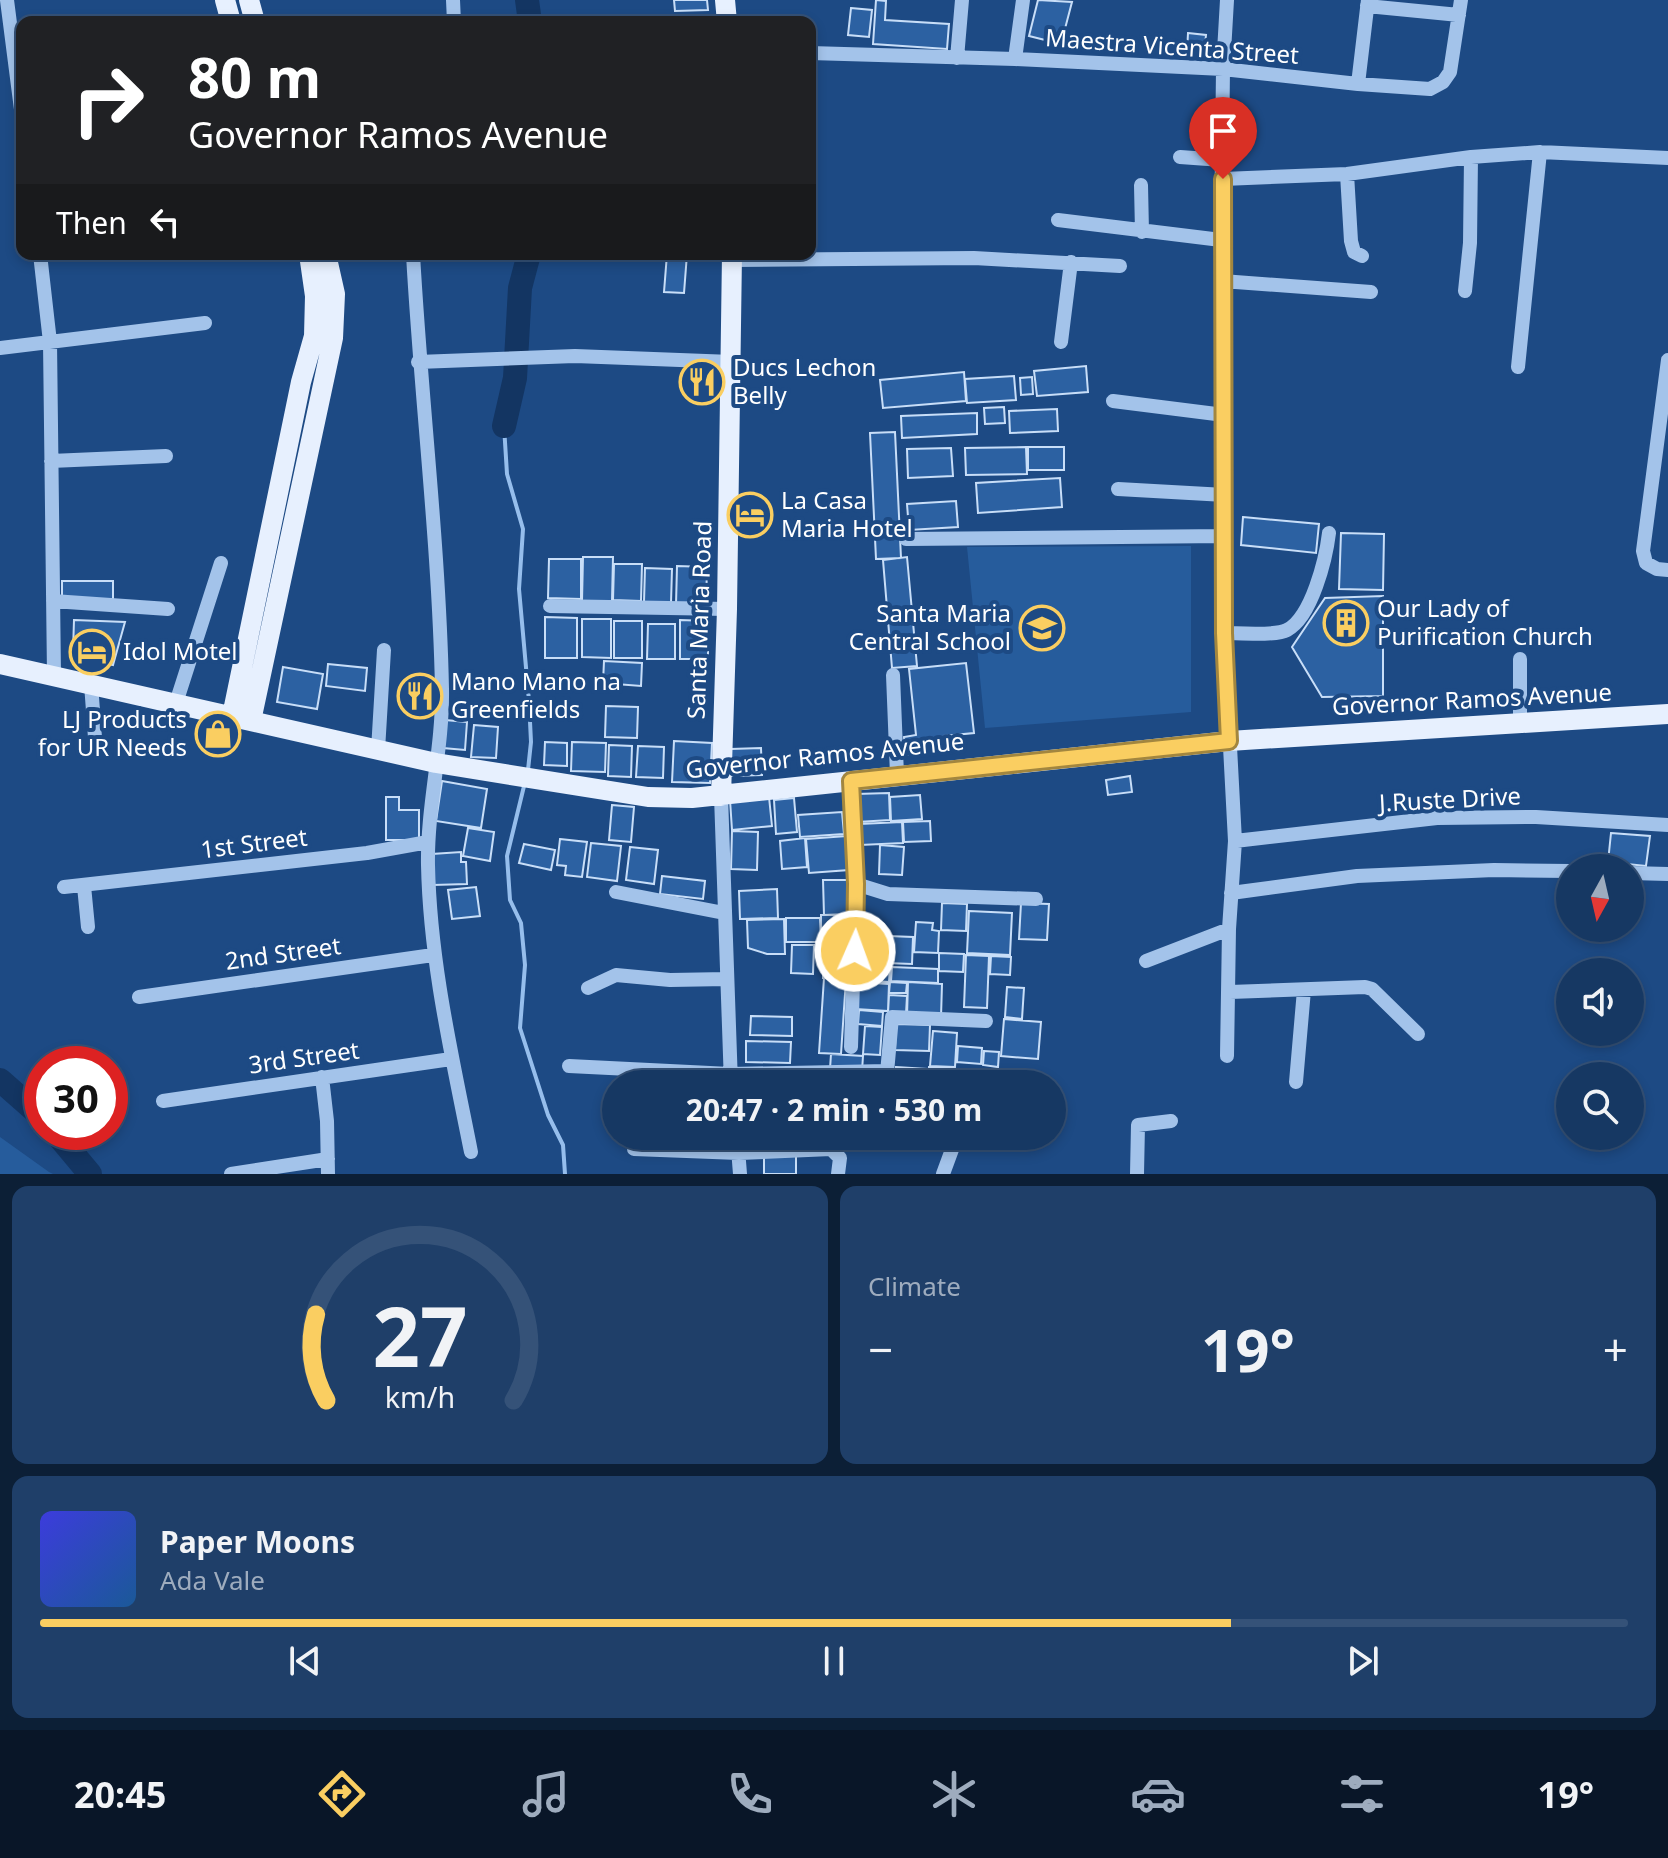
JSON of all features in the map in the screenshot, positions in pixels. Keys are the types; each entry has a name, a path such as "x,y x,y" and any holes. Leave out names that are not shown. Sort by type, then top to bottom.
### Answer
{"main road":[{"path":"310,260 323,337"},
{"path":"242,718 301,382 323,337 335,294 327,260"},
{"name":"Santa Maria Road","path":"721,796 732,260"},
{"name":"Governor Ramos Avenue","path":"0,664 436,763 648,797 721,796 1229,741 1668,714"}],"street":[{"path":"7,0 16,70"},
{"path":"957,58 962,0"},
{"path":"1015,59 1023,0"},
{"path":"1227,0 1221,240 1224,633 1235,841 1229,929 1227,1056"},
{"path":"1358,84 1368,3 1460,7"},
{"name":"Maestra Vicenta Street","path":"816,53 1223,69 1430,89 1443,82 1450,72 1460,7"},
{"path":"1223,179 1347,174 1471,157 1540,152 1668,158"},
{"path":"1518,367 1540,152"},
{"path":"1180,157 1222,160"},
{"path":"1465,291 1470,243 1471,157"},
{"path":"1347,174 1351,241 1354,252 1362,256"},
{"path":"1141,185 1142,232"},
{"path":"1058,220 1221,240"},
{"path":"816,257 974,258 1120,266"},
{"path":"41,260 50,342 54,675"},
{"path":"413,260 442,692 428,842 433,955 471,1152"},
{"path":"1061,342 1071,262"},
{"path":"1222,281 1371,292"},
{"path":"0,348 205,323"},
{"path":"418,362 575,356 732,362"},
{"path":"1668,360 1660,479 1644,557 1651,567 1668,570"},
{"path":"1113,401 1224,415"},
{"path":"51,461 166,456"},
{"path":"1118,489 1225,495"},
{"path":"1224,633 1286,632 1297,622 1318,585 1327,556 1329,533"},
{"path":"906,539 1225,536"},
{"path":"176,703 221,563"},
{"path":"53,601 168,609"},
{"path":"550,606 727,609"},
{"path":"378,750 384,650"},
{"path":"1520,659 1520,723"},
{"path":"893,675 897,775"},
{"path":"91,684 96,751"},
{"path":"851,781 856,884 851,1047"},
{"name":"Santa Maria Road","path":"721,796 731,1070"},
{"name":"J.Ruste Drive","path":"1235,841 1437,818 1536,817 1668,825"},
{"name":"1st Street","path":"64,887 367,853 428,842"},
{"path":"1231,893 1357,876 1494,870 1556,871"},
{"path":"1644,873 1668,874"},
{"path":"856,884 888,894 1036,899"},
{"path":"84,886 88,927"},
{"path":"616,892 724,913"},
{"path":"1146,961 1229,929"},
{"name":"2nd Street","path":"139,997 433,955"},
{"path":"588,988 616,975 670,980 727,979"},
{"path":"1230,992 1365,987 1372,989 1418,1034"},
{"path":"1296,1082 1304,990"},
{"path":"887,1070 892,1017 986,1021"},
{"name":"3rd Street","path":"163,1101 451,1059"},
{"path":"569,1066 619,1070"},
{"path":"231,1174 328,1167 322,1077"},
{"path":"1137,1174 1138,1125 1171,1121"},
{"path":"660,1150 739,1153 831,1149 840,1158 838,1174"},
{"path":"739,1150 740,1174"},
{"path":"943,1174 952,1150"}],"shaded area":[{"path":"1191,546 1191,712 985,728 967,547"},
{"path":"0,1137 49,1172 53,1174 0,1174"}],"building":[{"path":"674,0 707,0 708,10 675,11"},
{"path":"876,0 886,1 885,20 949,24 947,49 873,44"},
{"path":"1038,0 1072,2 1061,44 1029,36"},
{"path":"851,8 872,10 869,37 848,35"},
{"path":"1188,33 1206,35 1204,54 1187,52"},
{"path":"667,260 687,260 684,293 664,292"},
{"path":"1086,366 1088,392 1037,396 1034,371"},
{"path":"964,372 966,401 883,408 880,380"},
{"path":"1014,376 1016,400 967,403 965,379"},
{"path":"1032,377 1033,394 1021,395 1020,378"},
{"path":"1004,407 1005,423 985,424 984,408"},
{"path":"1057,409 1058,431 1010,433 1009,411"},
{"path":"977,413 977,434 902,438 901,416"},
{"path":"895,432 901,558 876,559 870,433"},
{"path":"1026,447 1027,474 966,475 965,448"},
{"path":"1028,447 1064,447 1064,470 1028,470"},
{"path":"951,448 953,476 908,478 907,449"},
{"path":"1060,478 1062,507 978,513 976,483"},
{"path":"956,501 958,527 909,530 907,504"},
{"path":"1243,517 1319,524 1316,553 1241,545"},
{"path":"1341,533 1384,534 1383,590 1339,589"},
{"path":"583,557 613,557 612,601 582,601"},
{"path":"907,557 917,666 892,668 883,560"},
{"path":"549,559 581,559 581,599 548,598"},
{"path":"614,564 642,564 641,601 613,600"},
{"path":"677,566 707,567 706,605 676,605"},
{"path":"645,568 672,569 671,603 644,602"},
{"path":"62,581 113,581 113,599 62,599"},
{"name":"Our Lady of Purification Church","path":"1383,596 1383,696 1322,697 1292,647 1325,598"},
{"path":"545,617 577,618 577,658 545,658"},
{"path":"582,619 611,619 611,658 582,657"},
{"path":"74,620 125,622 113,665 79,657 73,651"},
{"path":"680,620 708,621 708,659 680,659"},
{"path":"614,621 642,621 642,658 614,658"},
{"path":"648,624 675,624 675,659 647,659"},
{"path":"604,661 642,663 641,686 603,683"},
{"path":"966,663 974,733 944,736 946,751 906,755 904,737 916,735 909,669"},
{"path":"328,664 367,668 365,691 326,686"},
{"path":"283,667 323,674 317,709 277,702"},
{"path":"606,706 638,707 637,738 605,737"},
{"path":"445,720 467,722 465,750 443,748"},
{"path":"474,725 498,727 496,758 471,757"},
{"path":"674,741 712,743 710,783 672,782"},
{"path":"545,742 567,743 567,766 544,765"},
{"path":"572,742 606,743 605,772 571,771"},
{"path":"609,745 632,746 631,777 608,776"},
{"path":"638,746 664,747 663,778 636,777"},
{"path":"761,748 762,775 731,776 731,749"},
{"path":"1130,776 1132,792 1108,795 1106,780"},
{"path":"442,781 487,789 481,828 436,821"},
{"path":"889,793 890,820 857,822 856,794"},
{"path":"920,795 922,819 891,821 890,797"},
{"path":"386,797 399,797 399,810 419,810 419,840 386,840"},
{"path":"769,797 772,826 732,830 730,800"},
{"path":"794,798 797,832 776,834 774,800"},
{"path":"612,805 634,807 631,842 609,840"},
{"path":"842,812 844,834 800,837 798,815"},
{"path":"930,821 931,841 904,842 903,822"},
{"path":"902,822 903,843 860,845 859,824"},
{"path":"468,828 494,832 490,861 463,856"},
{"path":"732,831 758,832 757,870 731,869"},
{"path":"1611,833 1650,836 1646,866 1644,854 1609,854"},
{"path":"847,836 849,870 809,873 806,839"},
{"path":"805,838 807,867 782,869 780,841"},
{"path":"560,839 587,842 582,877 565,875 566,866 557,865"},
{"path":"591,843 621,846 617,881 587,877"},
{"path":"524,844 555,850 551,870 519,863"},
{"path":"880,845 904,847 902,875 879,874"},
{"path":"630,847 658,850 654,884 626,880"},
{"path":"461,852 461,862 466,862 467,884 433,885 432,854"},
{"path":"662,876 705,881 703,899 660,894"},
{"path":"823,880 847,880 847,914 824,915"},
{"path":"476,887 480,916 452,919 448,890"},
{"path":"777,889 778,918 740,919 739,891"},
{"path":"942,903 967,904 966,931 941,930"},
{"path":"1021,903 1049,904 1047,940 1019,939"},
{"path":"969,911 1012,913 1010,955 967,953"},
{"path":"821,915 850,915 850,940 821,940"},
{"path":"786,918 820,918 821,942 786,942"},
{"path":"784,919 785,954 767,954 748,948 747,920"},
{"path":"916,922 933,923 932,930 939,931 938,953 914,952"},
{"path":"867,924 882,924 882,946 866,946"},
{"path":"888,936 913,937 912,964 887,963"},
{"path":"823,941 847,941 847,977 823,978"},
{"path":"792,945 814,945 813,974 791,973"},
{"path":"939,953 964,954 963,972 939,971"},
{"path":"857,954 874,955 873,980 855,979"},
{"path":"966,955 989,956 987,1008 964,1007"},
{"path":"991,956 1011,957 1010,975 990,974"},
{"path":"876,965 890,966 889,982 875,981"},
{"path":"892,967 938,969 938,983 891,981"},
{"path":"824,978 846,979 841,1054 819,1053"},
{"path":"856,982 889,984 888,1011 855,1009"},
{"path":"890,982 907,983 906,993 889,993"},
{"path":"908,982 942,984 941,1017 907,1016"},
{"path":"1007,987 1024,988 1022,1019 1005,1017"},
{"path":"889,995 907,996 906,1014 888,1013"},
{"path":"859,1010 883,1012 882,1026 858,1024"},
{"path":"751,1016 792,1017 792,1036 750,1035"},
{"path":"1004,1019 1041,1022 1038,1059 1001,1056"},
{"path":"896,1024 930,1025 929,1051 895,1050"},
{"path":"865,1026 882,1027 880,1055 863,1054"},
{"path":"933,1031 957,1033 955,1067 930,1066"},
{"path":"746,1041 791,1042 790,1063 746,1062"},
{"path":"958,1046 982,1048 981,1064 957,1062"},
{"path":"984,1051 999,1052 998,1067 983,1065"},
{"path":"831,1054 863,1056 862,1070 830,1069"},
{"path":"896,1067 927,1069 927,1070 896,1070"},
{"path":"929,1067 949,1069 949,1070 929,1070"},
{"path":"796,1154 796,1174 764,1174 764,1156"}],"waterway":[{"path":"527,0 529,16"},
{"path":"504,426 515,378 520,288 527,260"},
{"path":"504,426 507,474 523,529 519,589 529,701 531,742 528,770"},
{"path":"525,782 507,856 510,900 521,923 525,965 520,1028 548,1115 563,1145 565,1174"},
{"path":"0,1080 24,1101"},
{"path":"70,1150 90,1174"}],"place":[{"name":"Ducs Lechon Belly","path":"702,382"},
{"name":"La Casa Maria Hotel","path":"750,515"},
{"name":"Our Lady of Purification Church","path":"1346,623"},
{"name":"Santa Maria Central School","path":"1042,628"},
{"name":"Idol Motel","path":"92,652"},
{"name":"Mano Mano na Greenfields","path":"420,696"},
{"name":"LJ Products for UR Needs","path":"218,734"}],"route":[{"path":"855,951 856,884 851,781 1229,741 1224,633 1223,179"}]}
